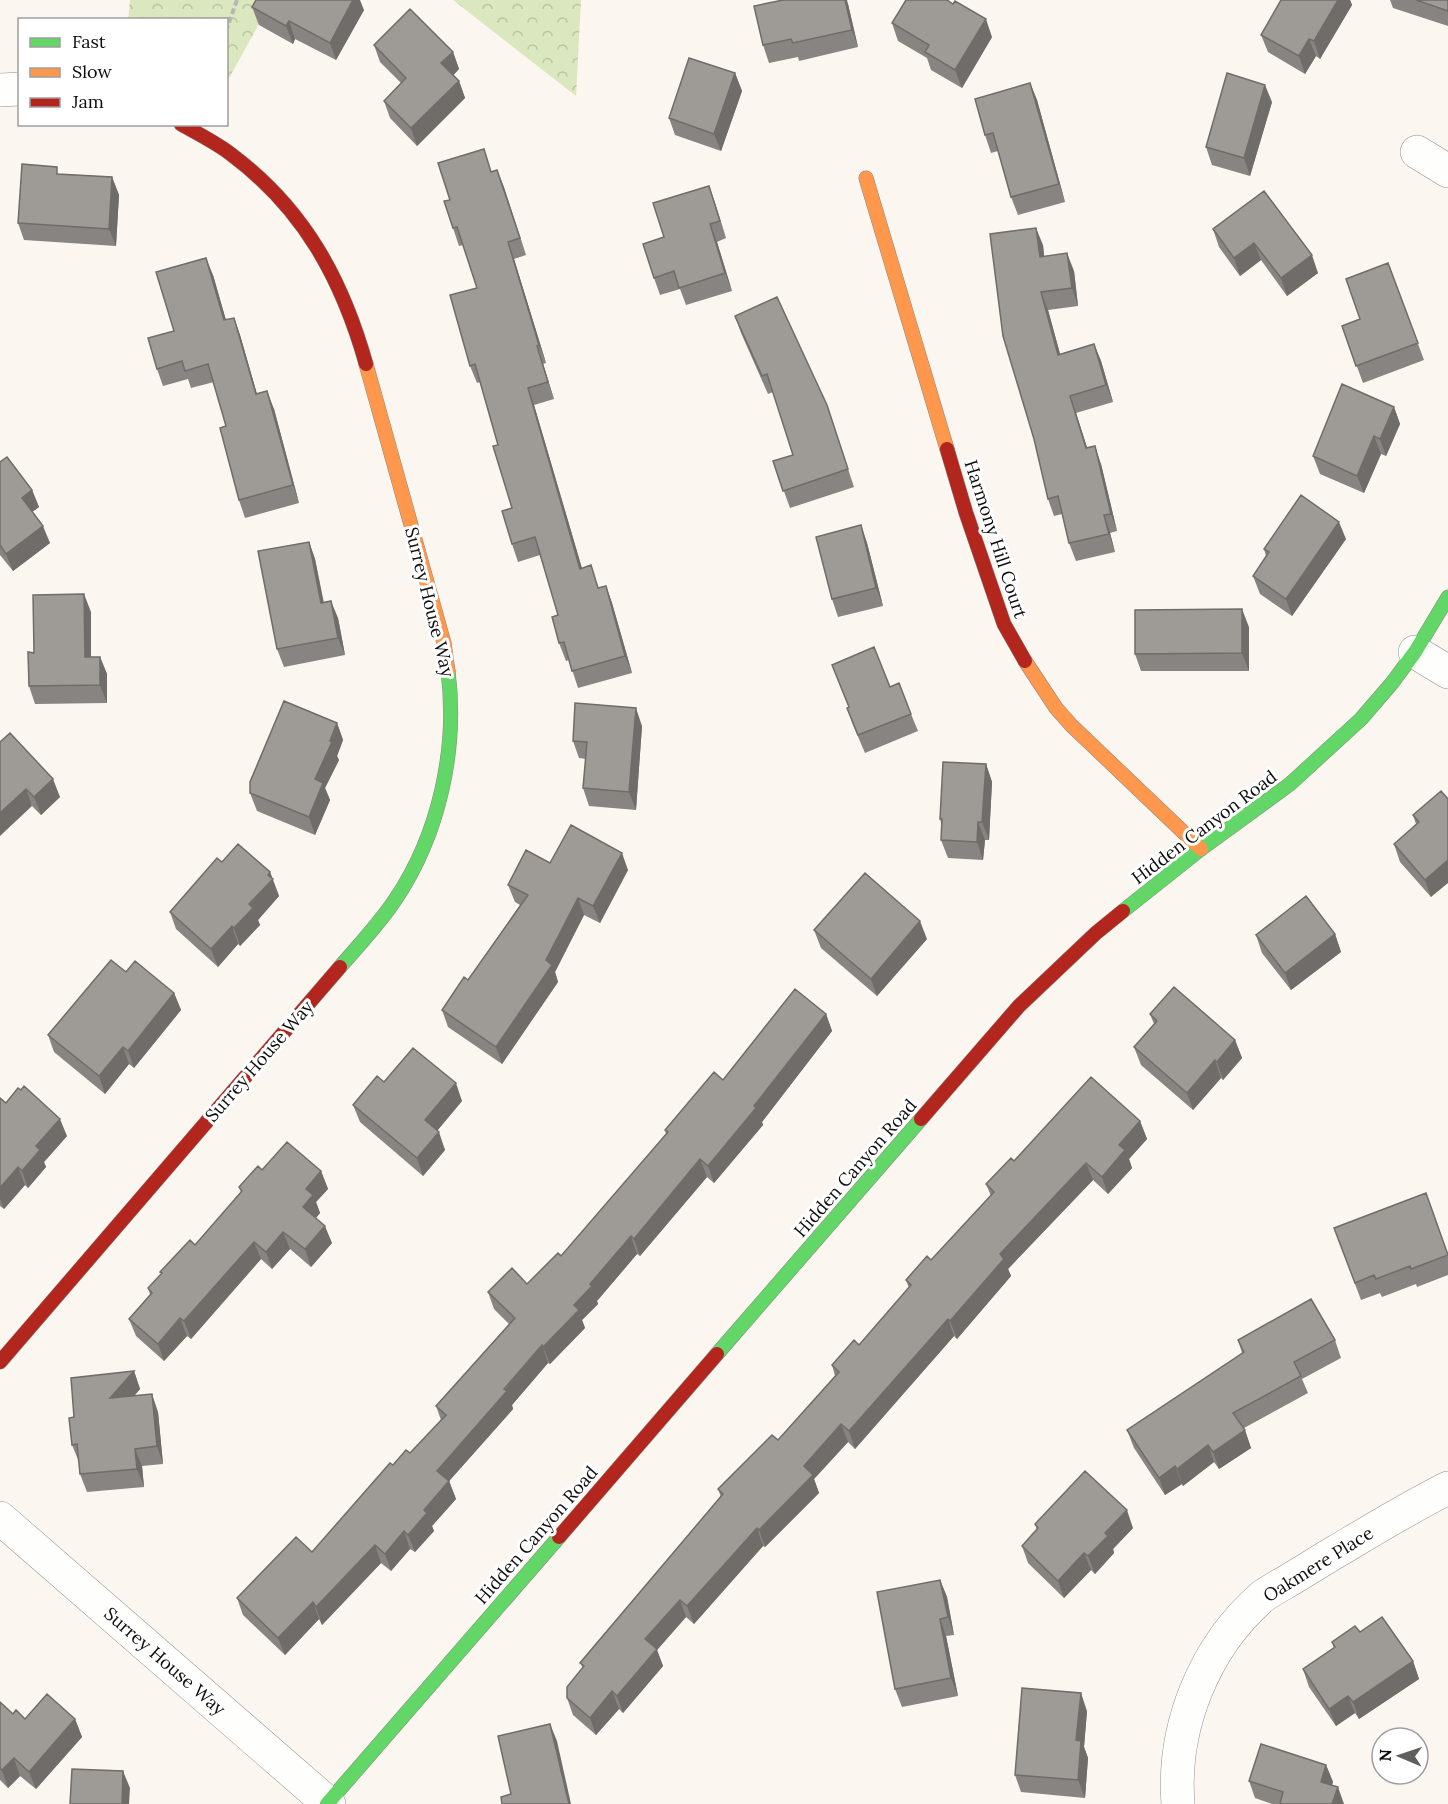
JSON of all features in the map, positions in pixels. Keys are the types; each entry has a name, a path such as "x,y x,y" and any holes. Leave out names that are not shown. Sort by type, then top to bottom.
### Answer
{"street":[{"path":"0,90 18,89"},
{"name":"Surrey House Way","path":"0,1362 362,941 397,897 424,846 446,771 451,728 450,680 444,643 354,323 341,288 299,219 265,182 231,153 184,126"},
{"path":"1417,152 1448,171"},
{"name":"Harmony Hill Court","path":"866,178 966,513 1004,624 1014,644 1056,708 1071,725 1202,849"},
{"name":"Hidden Canyon Road","path":"328,1804 1019,1006 1096,933 1202,849 1290,784 1361,719 1415,652 1448,597"},
{"path":"1415,652 1448,672"},
{"name":"Oakmere Place","path":"1178,1804 1180,1749 1188,1712 1197,1687 1216,1650 1235,1625 1264,1595 1411,1506 1448,1488"},
{"name":"Surrey House Way","path":"0,1518 328,1804"}],"path":[{"path":"228,25 237,0"}],"green space":[{"path":"130,0 272,0 228,80 228,18 128,18"},
{"path":"453,0 581,0 576,96"}],"building":[{"path":"256,0 353,0 330,43 289,21 286,26 252,7"},
{"path":"783,0 845,0 852,30 793,43 791,39 763,45 754,6"},
{"path":"906,0 947,0 953,4 955,1 986,19 955,70 925,52 929,45 892,23"},
{"path":"1281,0 1338,0 1314,41 1309,39 1299,56 1261,35"},
{"path":"1416,0 1448,0 1448,11"},
{"path":"410,9 453,52 441,63 459,81 411,128 384,101 406,78 374,45"},
{"path":"689,58 735,73 714,134 669,118"},
{"path":"1227,73 1265,85 1244,158 1206,147"},
{"path":"1030,83 1059,184 1011,197 993,133 985,135 975,99"},
{"path":"484,149 491,172 497,170 520,238 508,242 548,382 528,388 580,569 591,565 598,588 606,586 625,656 572,671 564,642 559,643 552,617 558,615 535,537 512,544 502,511 512,508 493,446 498,445 475,364 470,366 450,295 477,288 457,227 453,228 444,201 450,200 438,163"},
{"path":"22,164 57,167 57,174 112,177 109,229 18,223"},
{"path":"709,186 720,221 710,224 725,273 679,288 674,271 654,278 643,244 664,237 653,203"},
{"path":"1264,191 1312,255 1281,278 1254,243 1234,258 1213,229"},
{"path":"1036,228 1040,257 1067,253 1072,288 1041,292 1058,355 1094,344 1106,385 1070,396 1086,448 1095,446 1111,514 1104,515 1109,534 1069,543 1058,496 1048,499 1034,439 1003,336 990,234"},
{"path":"206,258 224,320 234,318 256,394 267,391 293,485 239,500 220,428 226,426 208,364 185,371 182,361 157,369 148,338 174,331 156,272"},
{"path":"1388,263 1418,343 1356,366 1342,326 1360,319 1346,279"},
{"path":"777,297 827,405 848,469 783,491 773,461 793,455 767,374 762,376 735,316"},
{"path":"1342,384 1394,407 1380,439 1374,436 1357,476 1313,456"},
{"path":"7,457 32,490 22,498 43,526 6,554 0,545 0,462"},
{"path":"1301,495 1339,522 1286,599 1253,576 1269,552 1264,549"},
{"path":"861,525 876,588 832,599 816,537"},
{"path":"309,542 321,603 331,601 338,638 277,649 258,551"},
{"path":"84,594 85,657 100,657 100,685 29,686 28,652 34,653 33,595"},
{"path":"1242,609 1242,653 1135,654 1135,610"},
{"path":"874,647 890,687 899,683 911,714 858,735 832,665"},
{"path":"284,701 337,723 330,741 332,742 315,779 323,783 309,817 250,793 250,782"},
{"path":"575,703 636,708 629,792 583,788 587,742 573,741"},
{"path":"10,733 53,779 34,797 26,789 0,813 0,742"},
{"path":"943,762 986,764 982,822 978,822 977,842 941,840"},
{"path":"1441,791 1448,799 1448,860 1425,880 1394,844 1419,822 1413,815"},
{"path":"571,825 622,853 593,906 578,898 546,960 552,965 496,1047 442,1010 464,977 468,980 528,895 508,885 526,850 550,863"},
{"path":"238,844 270,872 268,875 273,879 249,904 253,908 211,949 170,912 217,858 222,862"},
{"path":"865,873 920,921 871,979 814,930"},
{"path":"1306,896 1335,934 1285,973 1256,935"},
{"path":"111,960 126,972 135,961 174,993 128,1051 123,1047 99,1076 48,1035"},
{"path":"1174,987 1235,1040 1187,1093 1134,1047 1157,1021 1150,1014"},
{"path":"795,989 826,1014 754,1106 756,1108 708,1166 700,1159 634,1239 631,1236 574,1305 579,1310 543,1347 542,1345 504,1389 507,1391 437,1471 449,1481 424,1510 427,1513 408,1535 404,1531 385,1554 375,1545 316,1607 313,1602 278,1638 237,1598 296,1537 312,1552 390,1463 393,1465 406,1450 410,1453 446,1415 436,1406 515,1318 488,1292 512,1268 527,1284 558,1253 561,1256 668,1132 665,1130 714,1072 723,1080"},
{"path":"413,1048 456,1083 425,1120 439,1132 417,1158 353,1105 377,1076 384,1082"},
{"path":"1091,1077 1140,1121 1119,1145 1125,1150 1102,1177 1086,1163 1000,1254 1004,1259 849,1431 841,1424 804,1466 813,1475 759,1530 757,1528 687,1606 680,1600 645,1639 657,1649 617,1696 612,1691 590,1718 567,1698 567,1687 584,1666 580,1663 723,1494 718,1489 772,1435 778,1440 839,1372 832,1365 854,1340 859,1345 911,1285 906,1280 927,1256 931,1260 994,1192 986,1184 1011,1158 1014,1161"},
{"path":"24,1086 60,1119 36,1146 40,1150 22,1171 18,1167 0,1188 0,1098 6,1103 18,1088 21,1090"},
{"path":"287,1142 321,1171 306,1189 313,1195 303,1207 325,1226 305,1249 283,1232 266,1252 254,1242 184,1321 180,1318 158,1344 129,1319 152,1293 148,1288 190,1240 195,1245 242,1191 239,1187 258,1166 262,1170"},
{"path":"1426,1193 1448,1255 1411,1269 1410,1266 1376,1279 1374,1275 1355,1283 1334,1228"},
{"path":"1311,1299 1335,1340 1294,1362 1301,1376 1233,1413 1245,1430 1213,1452 1208,1445 1177,1469 1175,1466 1159,1478 1127,1430 1244,1352 1238,1340"},
{"path":"134,1371 110,1398 152,1394 157,1446 135,1449 137,1469 80,1474 77,1444 72,1445 69,1418 74,1417 71,1378"},
{"path":"1085,1471 1127,1510 1105,1533 1108,1536 1088,1556 1084,1553 1058,1581 1022,1546 1038,1528 1035,1524"},
{"path":"940,1580 948,1617 940,1619 951,1678 895,1689 877,1592"},
{"path":"1382,1617 1413,1661 1353,1702 1348,1696 1329,1709 1303,1669 1335,1647 1332,1642 1355,1626 1360,1632"},
{"path":"1022,1688 1081,1693 1076,1740 1081,1741 1078,1780 1015,1775"},
{"path":"47,1694 75,1719 29,1772 14,1758 2,1770 0,1769 0,1702 13,1714 16,1710 25,1719"},
{"path":"550,1724 569,1804 502,1804 501,1797 511,1794 498,1736"},
{"path":"1261,1744 1326,1765 1321,1782 1338,1787 1332,1804 1280,1804 1283,1792 1249,1781"},
{"path":"72,1769 123,1771 122,1804 70,1804"}],"traffic: fast":[{"path":"1123,911 1201,849 1290,784 1361,719 1415,652 1448,597"},
{"path":"340,967 376,926 395,900 410,875 434,820 442,790 450,731 448,671"},
{"path":"717,1354 921,1119"},
{"path":"327,1804 559,1537"}],"traffic: slow":[{"path":"866,178 947,449"},
{"path":"366,364 444,643 448,671"},
{"path":"1025,661 1056,708 1071,725 1201,849"}],"traffic: jam":[{"path":"184,126 226,151 257,176 300,222 332,275 345,303 366,364"},
{"path":"947,449 1004,624 1025,661"},
{"path":"921,1119 1019,1006 1096,933 1123,911"},
{"path":"0,1362 340,967"},
{"path":"559,1537 717,1354"}]}
